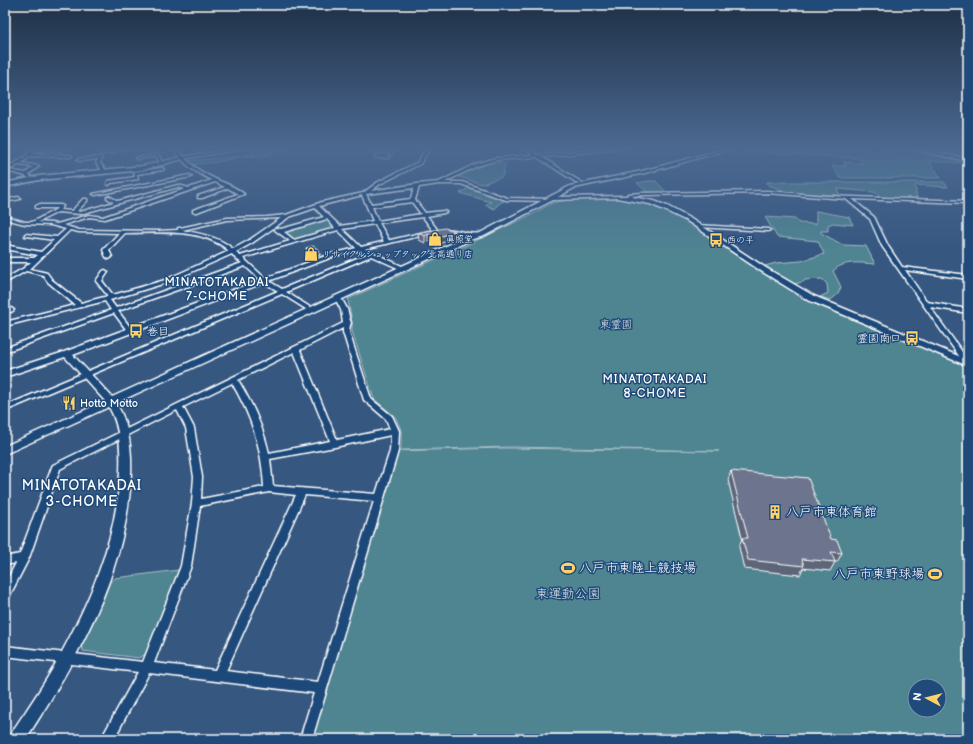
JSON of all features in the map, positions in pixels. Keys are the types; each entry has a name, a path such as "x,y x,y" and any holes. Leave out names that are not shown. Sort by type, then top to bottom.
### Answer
{"street":[{"path":"95,194 169,182"},
{"path":"59,225 89,216 103,218 212,182"},
{"path":"195,211 242,194 216,182"},
{"path":"364,194 382,182"},
{"path":"577,182 582,185"},
{"path":"5,450 402,268 471,237 482,235 564,191 597,182"},
{"path":"172,231 227,219 287,216 316,206 364,194 417,185 439,183 468,185 506,200 629,197 649,201 668,208 811,298 967,363"},
{"path":"413,200 417,185"},
{"path":"57,211 80,213 178,186 189,190"},
{"path":"200,197 228,187"},
{"path":"139,191 147,195"},
{"path":"629,197 642,194 735,191 808,196 968,202"},
{"path":"364,194 376,222 387,242"},
{"path":"5,201 19,197 12,204"},
{"path":"109,197 118,203"},
{"path":"846,197 868,212 885,246 967,363"},
{"path":"73,213 85,200"},
{"path":"369,206 413,200"},
{"path":"413,200 437,232"},
{"path":"32,223 57,211 61,206 38,207 40,205"},
{"path":"316,206 360,248 402,268"},
{"path":"238,258 339,228 444,212"},
{"path":"5,324 79,304 109,298 167,281 231,252 257,238 287,216"},
{"path":"280,231 328,217"},
{"path":"6,218 17,222 59,225 69,229 79,230 123,232 172,231 188,232 211,238 222,243 265,281 311,310"},
{"path":"698,226 768,230"},
{"path":"273,227 293,241"},
{"path":"5,281 26,269 69,229"},
{"path":"5,374 67,354 333,255 437,232 456,231 471,237"},
{"path":"110,257 106,250 123,232"},
{"path":"27,235 59,239"},
{"path":"5,247 41,254"},
{"path":"5,409 371,254"},
{"path":"5,260 35,260"},
{"path":"5,350 245,264"},
{"path":"900,268 968,277"},
{"path":"26,269 45,274 50,281 79,304"},
{"path":"105,272 98,281 115,311 130,330"},
{"path":"306,739 394,451 394,431 389,418 368,400 346,332 348,323 344,308 338,298"},
{"path":"926,304 968,311"},
{"path":"5,594 24,558 56,467 296,350 348,323"},
{"path":"296,350 334,444"},
{"path":"18,739 66,658 89,613 104,577 117,534 124,503 126,474 123,435 117,412 110,401 67,354"},
{"path":"234,380 255,422 266,457 269,489"},
{"path":"107,739 146,668 186,566 196,503 198,477 190,428 179,407"},
{"path":"266,457 394,431"},
{"path":"196,503 269,489 379,498"},
{"path":"218,676 302,492"},
{"path":"5,561 24,558"},
{"path":"5,651 322,688"}],"green space":[{"path":"475,182 489,182 482,184"},
{"path":"657,182 667,193 648,193 637,183"},
{"path":"767,182 944,182 948,187 915,185 917,200 881,197 874,192 837,189 840,195 791,193 768,185"},
{"path":"471,187 505,200 497,205 495,209 485,205 491,202 460,193"},
{"name":"東運動公園","path":"623,198 651,204 683,218 780,283 871,326 961,362 968,369 968,739 306,739 394,451 504,448 719,451 511,447 401,450 401,430 396,418 374,399 352,331 348,299 533,214 552,203 567,200"},
{"path":"816,211 849,217 853,225 833,223 828,225 828,231 821,231 821,233 843,245 866,246 875,264 847,264 842,265 833,271 841,287 838,294 831,300 820,297 828,293 827,284 822,279 805,280 803,282 793,284 765,266 776,263 801,261 824,254 818,241 777,237 765,217 795,219 799,223 816,224"},
{"path":"328,217 339,228 293,241 280,231"},
{"path":"179,570 165,610 146,654 139,658 83,651 81,645 110,582 115,578"}],"building":[{"path":"445,228 455,231 437,238 428,234 425,236 418,233"},
{"path":"313,246 319,250 311,252 306,248"},
{"path":"68,396 74,402 67,405 62,399"},
{"name":"八戸市東体育館","path":"731,471 808,478 831,539 837,540 842,553 831,552 835,562 802,559 804,566 748,560 742,538 748,538"}],"place":[{"name":"眞照堂","path":"435,239"},
{"name":"西の平","path":"716,240"},
{"name":"リサイクルショップタック北高通り店","path":"311,254"},
{"name":"巻目","path":"136,331"},
{"name":"霊園南口","path":"912,338"},
{"name":"Hotto Motto","path":"69,403"},
{"name":"八戸市東体育館","path":"775,512"},
{"name":"八戸市東陸上競技場","path":"568,568"},
{"name":"八戸市東野球場","path":"935,574"}],"district":[{"name":"MINATOTAKADAI 7-CHOME","path":"217,289"},
{"name":"MINATOTAKADAI 8-CHOME","path":"655,386"},
{"name":"MINATOTAKADAI 3-CHOME","path":"82,494"}],"park label":[{"name":"東霊園","path":"616,324"}]}
